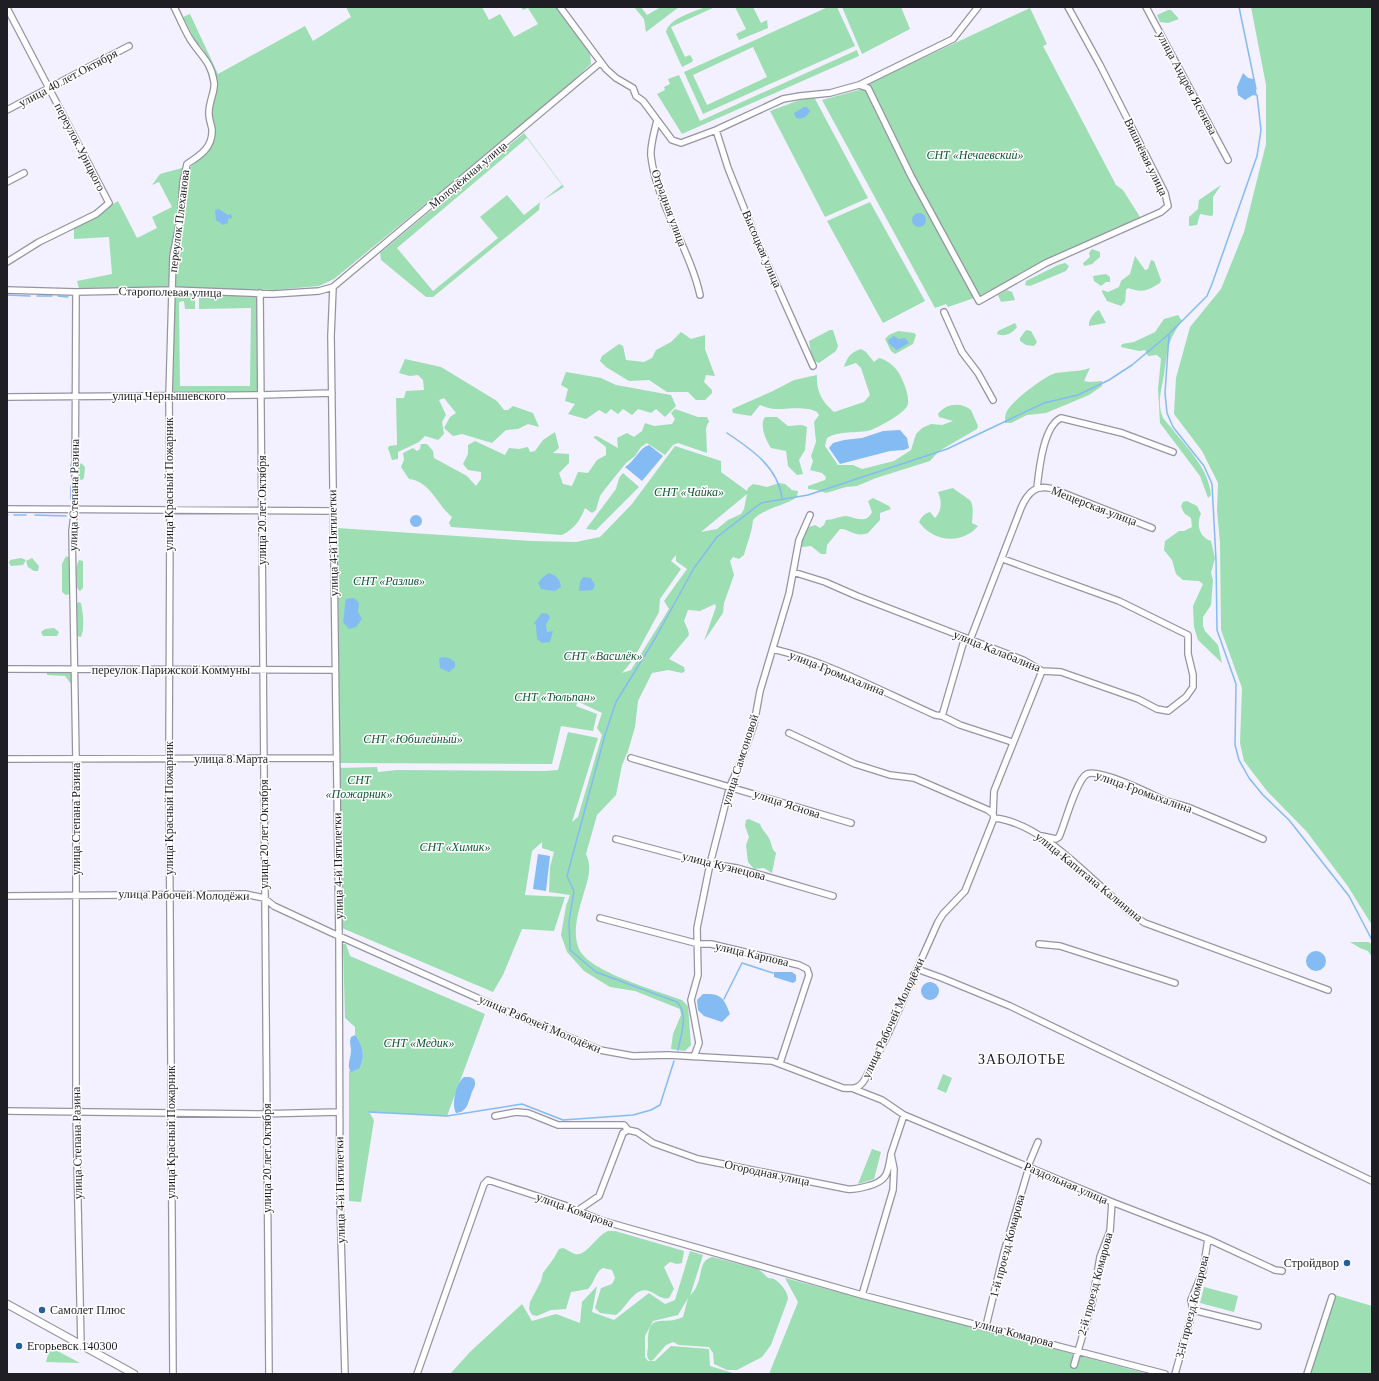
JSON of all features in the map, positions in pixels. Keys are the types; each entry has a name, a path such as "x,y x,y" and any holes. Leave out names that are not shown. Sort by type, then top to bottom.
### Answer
{"main road":[{"path":"7,1304 134,1374"}],"street":[{"name":"переулок Плеханова","path":"171,290 173,256 181,215 183,182 187,164 200,156 210,145 212,130 209,114 209,101 215,84 210,67 202,53 192,43 174,7"},
{"path":"560,7 601,62 616,78 633,88 636,96 643,101 672,140 682,143 716,130 783,99 830,93 859,85 953,39 978,7"},
{"name":"Вишнёвая улица","path":"859,85 871,91 909,170 979,301 1046,263 1161,212 1168,206 1165,193 1100,65 1068,7"},
{"name":"улица Андрея Ясенева","path":"1146,7 1228,160"},
{"name":"переулок Урицкого","path":"7,8 109,203 96,214 39,242 7,262"},
{"name":"улица 40 лет Октября","path":"7,110 129,46"},
{"name":"Молодёжная улица","path":"333,287 601,62"},
{"name":"Отрадная улица","path":"657,120 651,155 661,192 688,259 700,295"},
{"name":"Высоцкая улица","path":"716,130 728,168 758,243 813,366"},
{"path":"7,182 24,173"},
{"name":"Старополевая улица","path":"7,290 76,292 171,290 260,293 319,291 333,287"},
{"name":"улица 4-й Пятилетки","path":"333,287 332,511 339,936 341,1282 345,1374"},
{"name":"улица Красный Пожарник","path":"171,290 169,396 170,670 168,760 173,1374"},
{"name":"улица Степана Разина","path":"76,292 75,508 72,531 76,759 76,1112 81,1346"},
{"name":"улица 20 лет Октября","path":"260,293 269,1374"},
{"path":"944,312 962,352 978,373 993,400"},
{"name":"улица Чернышевского","path":"7,397 332,393"},
{"name":"Мещерская улица","path":"1152,528 1053,489 1042,487 1037,488 1041,456 1052,428 1056,421 1061,418 1122,433 1173,452"},
{"path":"942,716 962,644 968,639 1002,559 1023,503 1037,488"},
{"path":"7,509 262,509 332,511"},
{"name":"улица Самсоновой","path":"694,1057 699,1043 691,1000 698,975 699,944 697,928 710,864 730,786 748,744 793,572 799,540 810,514"},
{"name":"улица Калабалина","path":"793,572 825,582 1023,660 1042,671 1061,672 1138,699 1157,709 1168,711 1186,697 1193,687 1193,675 1188,654 1190,639 1187,634 1119,601 1002,559"},
{"name":"улица Громыхалина","path":"773,649 796,656 874,687 935,715 942,716 960,724 1012,742"},
{"name":"переулок Парижской Коммуны","path":"7,669 263,671 334,670"},
{"path":"993,816 992,799 994,791 1012,742 1042,671"},
{"name":"улица Капитана Калинина","path":"789,733 855,764 890,775 914,778 993,816 1011,821 1040,835 1128,912 1140,920 1189,940 1328,990"},
{"name":"улица 8 Марта","path":"7,759 168,760 336,758"},
{"name":"улица Яснова","path":"631,758 851,823"},
{"name":"улица Громыхалина","path":"1040,835 1056,839 1059,837 1079,786 1084,776 1091,773 1100,774 1151,793 1165,800 1191,808 1263,838"},
{"name":"улица Рабочей Молодёжи","path":"7,896 245,894 264,898 274,906 511,1014 600,1050 632,1056 668,1055 780,1063 843,1088 854,1089 862,1084 866,1079 943,914 961,896 967,886 993,816"},
{"name":"улица Кузнецова","path":"616,839 710,864 737,868 832,896"},
{"name":"улица Карпова","path":"600,918 699,944 711,944 799,965 808,969 809,975 780,1063"},
{"path":"1039,944 1060,946 1175,983"},
{"path":"917,969 1016,1009 1372,1181"},
{"name":"Раздольная улица","path":"854,1089 882,1100 904,1115 1112,1202 1208,1239 1275,1270 1282,1271"},
{"path":"7,1111 267,1114 339,1112"},
{"name":"Огородная улица","path":"495,1116 516,1112 528,1113 558,1125 624,1125 628,1130 636,1132 654,1143 698,1159 855,1190 882,1182 886,1176 891,1154"},
{"path":"862,1295 893,1190 894,1169 891,1154 904,1115"},
{"path":"577,1211 599,1196 623,1133 628,1130"},
{"name":"1-й проезд Комарова","path":"986,1326 1004,1252 1029,1167 1038,1142"},
{"name":"улица Комарова","path":"417,1374 485,1182 490,1180 600,1220 862,1295 986,1326 1165,1374"},
{"name":"2-й проезд Комарова","path":"1074,1365 1092,1303 1100,1257 1110,1231 1112,1202"},
{"name":"3-й проезд Комарова","path":"1175,1374 1193,1310 1191,1300 1203,1271 1208,1239"},
{"path":"1307,1374 1332,1297"},
{"path":"1193,1310 1258,1326"}],"green space":[{"path":"346,7 482,7 489,20 500,14 514,37 538,24 528,8 523,10 521,7 556,7 590,52 591,64 551,101 334,279 319,286 275,290 174,288 172,278 187,170 206,154 213,142 210,116 215,75 211,63 202,48 196,42 183,17 190,14 218,74 305,26 313,41 351,17"},
{"path":"634,7 641,7 647,15 661,7 679,7 646,32 644,19"},
{"path":"705,7 715,7 671,27 685,57 690,55 693,60 682,67 666,32 668,27 677,19"},
{"path":"735,7 753,7 761,23 767,20 768,28 739,40 736,34 746,29"},
{"path":"828,7 837,7 855,46 703,114 684,72","holes":["753,47 767,77 707,105 693,75"]},
{"path":"842,7 901,7 910,29 862,54"},
{"path":"1251,7 1372,7 1372,925 1347,885 1307,832 1267,791 1244,761 1240,743 1242,688 1221,630 1220,543 1217,511 1218,483 1202,451 1174,414 1176,378 1190,327 1221,289 1244,232 1266,144 1266,85"},
{"name":"СНТ «Нечаевский»","path":"1030,8 1047,44 1043,46 1116,185 1123,190 1140,217 977,297 948,307 946,304 935,308 822,100 866,88 872,82"},
{"path":"1171,10 1179,19 1168,23 1160,22 1157,15"},
{"path":"857,50 859,56 682,134 657,94 665,90 664,87 670,84 668,79 679,75 700,121"},
{"path":"814,97 868,198 825,217 770,111 797,101"},
{"path":"524,133 564,187 542,201 562,185 527,138 397,248 433,291 498,238 480,217 507,195 524,215 540,202 539,210 433,297 426,297 381,260 380,253"},
{"path":"182,168 182,190 168,287 79,288 77,281 112,274 109,237 74,239 74,227 118,201 137,238 157,228 152,217 172,207 159,182 152,185 160,174"},
{"path":"1221,185 1213,197 1213,215 1200,214 1197,225 1189,226 1189,217 1198,209 1199,200"},
{"path":"870,202 925,301 883,323 827,221"},
{"path":"1092,249 1100,252 1100,257 1092,264 1084,266 1083,263 1090,257 1089,253"},
{"path":"1135,256 1145,270 1148,269 1151,260 1154,261 1161,280 1160,283 1152,288 1141,291 1128,288 1126,290 1125,302 1121,306 1107,301 1102,290 1108,292 1119,287 1121,281 1130,274"},
{"path":"1065,263 1069,266 1066,271 1030,286 1025,285 1026,281"},
{"path":"1106,274 1110,277 1110,282 1106,282 1101,286 1094,281 1093,276"},
{"path":"1007,290 1012,292 1015,300 1001,302 998,295"},
{"path":"180,294 195,295 195,309 185,309 184,301 179,302 180,386 250,386 251,308 199,309 199,297 202,294 256,297 258,300 258,391 174,392 172,388 174,305 175,298"},
{"path":"1099,310 1106,323 1089,326 1089,322 1092,317"},
{"path":"1178,315 1182,321 1173,335 1168,347 1160,395 1160,405 1164,419 1202,468 1211,495 1208,498 1200,476 1160,423 1158,389 1161,359 1157,355 1148,356 1145,350 1139,351 1121,347 1122,344 1134,342 1155,332 1164,319"},
{"path":"1015,323 1017,327 1010,333 1005,335 997,334 998,331"},
{"path":"830,330 833,330 838,346 836,351 819,363 812,360 809,341"},
{"path":"1026,330 1031,331 1037,342 1034,346 1026,345 1020,341 1020,338"},
{"path":"898,331 914,333 916,335 913,344 895,354 891,351 885,339 889,335"},
{"path":"681,332 691,339 705,335 705,349 715,376 706,375 704,382 712,390 712,393 705,400 696,400 688,392 667,392 649,380 629,381 606,367 600,361 602,356 619,344 623,346 626,360 644,362 652,358 656,350 671,342"},
{"path":"861,349 866,352 874,362 879,358 895,368 900,374 905,387 908,404 898,415 871,430 837,434 827,438 825,446 838,465 853,465 862,469 894,461 911,450 916,434 922,428 931,424 942,425 953,421 939,417 938,414 941,410 949,406 958,405 967,407 971,410 978,426 977,429 939,451 930,461 876,478 857,486 846,487 826,493 808,489 808,486 825,480 826,477 822,473 810,470 813,461 811,456 816,442 814,422 819,415 817,412 803,408 774,409 760,405 751,416 733,413 732,409 794,380 817,375 821,396 834,412 864,402 870,395 861,368 856,363 844,367 850,355"},
{"path":"405,359 441,367 497,401 504,410 508,410 513,406 533,413 539,427 528,424 518,429 506,430 492,443 462,434 453,436 444,428 450,417 456,413 444,398 439,400 446,415 442,422 444,434 438,440 425,436 419,442 398,452 398,459 392,460 388,448 389,446 397,445 396,398 404,398 406,391 424,390 423,380 418,375 410,376 399,373"},
{"path":"1090,368 1084,381 1102,381 1102,386 1089,395 1046,413 1027,415 1011,423 1005,423 1006,414 1010,407 1037,383 1056,373 1078,371"},
{"path":"566,372 601,378 616,385 671,395 676,406 665,417 656,409 651,413 638,409 632,415 623,409 618,414 611,409 606,414 599,410 586,419 568,414 575,404 565,401 568,389 561,385"},
{"path":"675,409 698,417 707,417 709,421 706,428 707,453 678,443 673,445 665,455 647,443 641,447 635,456 626,463 605,489 600,496 596,510 592,513 585,508 576,524 562,535 451,527 449,523 452,517 423,484 409,479 401,467 404,460 403,453 413,448 417,451 420,449 421,444 427,444 433,451 434,458 467,476 476,486 481,479 481,472 468,470 463,464 468,454 468,445 475,441 505,455 509,448 519,449 528,447 530,452 535,451 543,440 555,432 559,448 553,453 569,454 569,463 559,473 563,484 572,486 578,472 588,473 597,460 606,455 606,447 593,437 597,436 618,448 617,438 627,433 634,437 642,431 645,423 654,426 672,424 675,419 671,413"},
{"path":"765,417 777,417 788,426 802,425 807,427 805,450 799,460 803,474 797,475 788,466 786,451 771,448 765,437 763,428 763,420"},
{"path":"675,446 721,461 721,472 747,491 753,484 767,487 779,483 785,484 792,490 798,491 797,497 763,512 753,520 751,534 744,555 739,559 733,557 730,561 734,575 724,603 723,613 704,641 716,607 715,604 700,611 688,610 684,621 689,635 669,659 684,667 685,671 682,673 668,670 652,673 638,701 635,727 622,765 616,795 597,815 586,854 589,864 589,875 576,922 576,936 579,949 585,957 610,973 625,980 682,1000 688,1006 691,1045 685,1051 671,1049 673,1034 681,1015 680,1009 635,991 610,987 584,971 567,952 561,935 566,906 570,895 549,892 550,867 554,852 542,848 542,842 532,851 525,895 565,897 554,931 522,929 503,975 493,992 342,928 339,768 377,767 378,772 397,770 558,770 568,732 598,738 572,822 578,817 602,735 597,728 602,713 579,702 579,699 576,706 597,714 593,731 561,726 552,764 340,763 337,528 532,541 576,542 600,537 632,504","holes":["747,494 744,509 741,514 728,520 717,529 701,532","676,555 676,561 687,569 664,601 669,609 631,670 622,673 633,660 659,612 660,599 681,569 671,561"]},
{"path":"81,463 85,467 84,478 82,480 78,479 78,467"},
{"path":"623,473 639,487 596,530 586,529 616,489 619,478"},
{"path":"953,488 971,501 973,508 972,523 978,526 964,536 948,539 932,534 919,522 923,516 930,512 935,518 941,506 938,492"},
{"path":"873,498 889,506 891,509 880,513 880,520 868,533 856,534 840,529 827,545 826,554 821,554 811,546 802,547 800,545 809,527 815,525 820,528 824,525 826,520 846,516 860,519 867,518 872,512 868,501"},
{"path":"1187,501 1197,506 1201,514 1199,522 1200,530 1207,539 1211,541 1215,558 1211,573 1213,580 1211,605 1203,617 1203,626 1205,631 1218,645 1222,663 1198,640 1194,627 1193,606 1203,584 1199,581 1183,580 1176,574 1172,560 1164,550 1165,541 1179,531 1184,531 1192,527 1191,518 1184,513 1181,506 1183,502"},
{"path":"66,556 70,558 72,590 70,594 66,595 62,592 62,564"},
{"path":"21,558 26,560 23,565 11,566 9,563 10,560"},
{"path":"32,558 39,566 38,571 34,571 28,567 26,561"},
{"path":"79,560 83,561 83,588 80,591 77,588 75,581 75,572"},
{"path":"78,602 81,603 83,616 83,629 81,637 77,636 75,628 75,609"},
{"path":"54,628 59,632 57,636 43,636 41,632 45,629"},
{"path":"47,670 71,670 74,673 73,683 71,684 65,676 47,675"},
{"path":"749,819 760,824 776,853 772,873 764,868 754,869 748,862 746,845 749,837 745,826 746,820"},
{"path":"1350,942 1368,942 1372,944 1372,957 1368,951"},
{"name":"СНТ «Медик»","path":"343,944 346,944 350,956 485,1014 447,1116 369,1112 374,1120 361,1202 349,1201 349,1071 359,1069 363,1051 355,1035 355,1027 345,1018"},
{"path":"943,1074 952,1078 946,1093 937,1089"},
{"path":"872,1149 881,1152 874,1179 858,1184"},
{"path":"608,1231 615,1231 684,1251 682,1263 677,1264 670,1262 664,1267 674,1289 669,1298 664,1298 644,1290 635,1295 616,1315 600,1313 595,1308 601,1288 612,1284 615,1278 612,1270 603,1268 598,1272 588,1289 571,1292 566,1309 551,1310 537,1316 532,1315 529,1309 530,1302 541,1281 543,1273 559,1249 563,1248 575,1254 579,1254"},
{"path":"690,1251 703,1255 690,1296 699,1281 705,1261 712,1257 758,1269 768,1278 773,1278 776,1280 788,1296 771,1345 762,1357 737,1370 727,1370 714,1364 713,1353 709,1347 679,1345 673,1342 666,1345 653,1360 650,1361 655,1361 671,1346 709,1349 710,1366 736,1374 450,1374 470,1352 522,1304 532,1321 556,1314 580,1323 582,1302 597,1286 592,1312 614,1320 649,1293 665,1304 675,1300","holes":["688,1298 683,1317 676,1320 658,1321 653,1323 650,1327 647,1354 650,1361 648,1361 645,1357 645,1336 653,1321 678,1315"]},
{"path":"785,1278 1148,1374 769,1374 798,1302"},
{"path":"1204,1287 1238,1296 1234,1312 1200,1303"},
{"path":"1335,1295 1372,1306 1372,1374 1310,1374"},
{"path":"50,1347 80,1363 46,1362"}],"water":[{"path":"1243,73 1248,78 1254,79 1257,96 1253,95 1245,100 1238,95 1237,87"},
{"path":"804,107 807,107 810,111 809,113 802,118 796,118 794,113"},
{"path":"219,209 228,215 231,214 232,218 228,219 228,223 223,225 216,220 215,210"},
{"path":"916,213 922,213 926,217 926,223 922,227 916,227 912,223 912,217"},
{"path":"894,336 899,339 905,338 909,343 897,350 889,344 888,340"},
{"path":"900,430 907,438 909,448 904,450 890,451 840,464 829,448 833,443 844,440 862,438 883,431"},
{"path":"649,445 663,456 642,481 625,467 642,449"},
{"path":"414,515 418,515 422,521 418,527 414,527 410,523 410,519"},
{"path":"549,573 556,577 560,582 561,587 555,591 541,589 538,583"},
{"path":"583,577 591,578 595,585 593,590 579,591 580,582"},
{"path":"354,598 359,603 358,612 362,619 356,627 349,629 343,622 345,602 346,599"},
{"path":"542,613 548,614 550,618 546,624 547,632 553,631 550,642 542,643 537,639 536,625 534,623"},
{"path":"442,657 449,658 455,662 455,667 449,672 440,668 439,659"},
{"path":"538,854 550,856 546,891 533,889"},
{"path":"1312,951 1320,951 1326,957 1326,965 1320,971 1312,971 1306,965 1306,957"},
{"path":"774,972 792,972 796,975 796,981 793,983 774,977"},
{"path":"930,982 936,985 939,991 936,997 930,1000 924,997 921,991 924,985"},
{"path":"703,994 714,994 724,1000 730,1014 722,1022 704,1016 698,1010 697,1000"},
{"path":"355,1035 362,1047 363,1056 359,1069 351,1072 349,1064 351,1051 350,1041 351,1037"},
{"path":"464,1077 474,1079 475,1085 465,1109 456,1113 454,1105 455,1094 461,1080"}],"waterway":[{"path":"1239,7 1256,89"},
{"path":"678,1050 683,1025 683,1013 677,1002 596,972 570,950 569,921 574,891 567,876 605,735 616,702 656,637 694,568 717,537 761,503 808,495 947,449 1044,403 1078,395 1109,380 1132,365 1169,334 1207,296 1212,284 1257,156 1261,130 1257,95"},
{"path":"7,295 30,296"},
{"path":"37,296 52,296"},
{"path":"58,296 68,297"},
{"path":"1169,335 1165,393 1167,413 1173,427 1204,466 1212,484 1216,560 1217,630 1236,684 1235,745 1239,760 1249,778 1263,795 1289,820 1349,896 1372,940"},
{"path":"727,433 754,452 769,468 775,477 782,498"},
{"path":"71,464 71,475"},
{"path":"71,486 71,499"},
{"path":"14,515 26,515"},
{"path":"35,515 66,516"},
{"path":"724,999 742,963 773,973"},
{"path":"369,1112 447,1116 522,1104 563,1120 633,1115 651,1110 660,1105 674,1061"}],"place":[{"name":"Стройдвор","path":"1347,1263"},
{"name":"Самолет Плюс","path":"42,1310"},
{"name":"Егорьевск 140300","path":"19,1346"}],"district":[{"name":"ЗАБОЛОТЬЕ","path":"1022,1059"}],"park label":[{"name":"СНТ «Чайка»","path":"689,492"},
{"name":"СНТ «Разлив»","path":"389,581"},
{"name":"СНТ «Василёк»","path":"603,656"},
{"name":"СНТ «Тюльпан»","path":"555,697"},
{"name":"СНТ «Юбилейный»","path":"413,739"},
{"name":"СНТ «Пожарник»","path":"359,787"},
{"name":"СНТ «Химик»","path":"455,847"}]}
